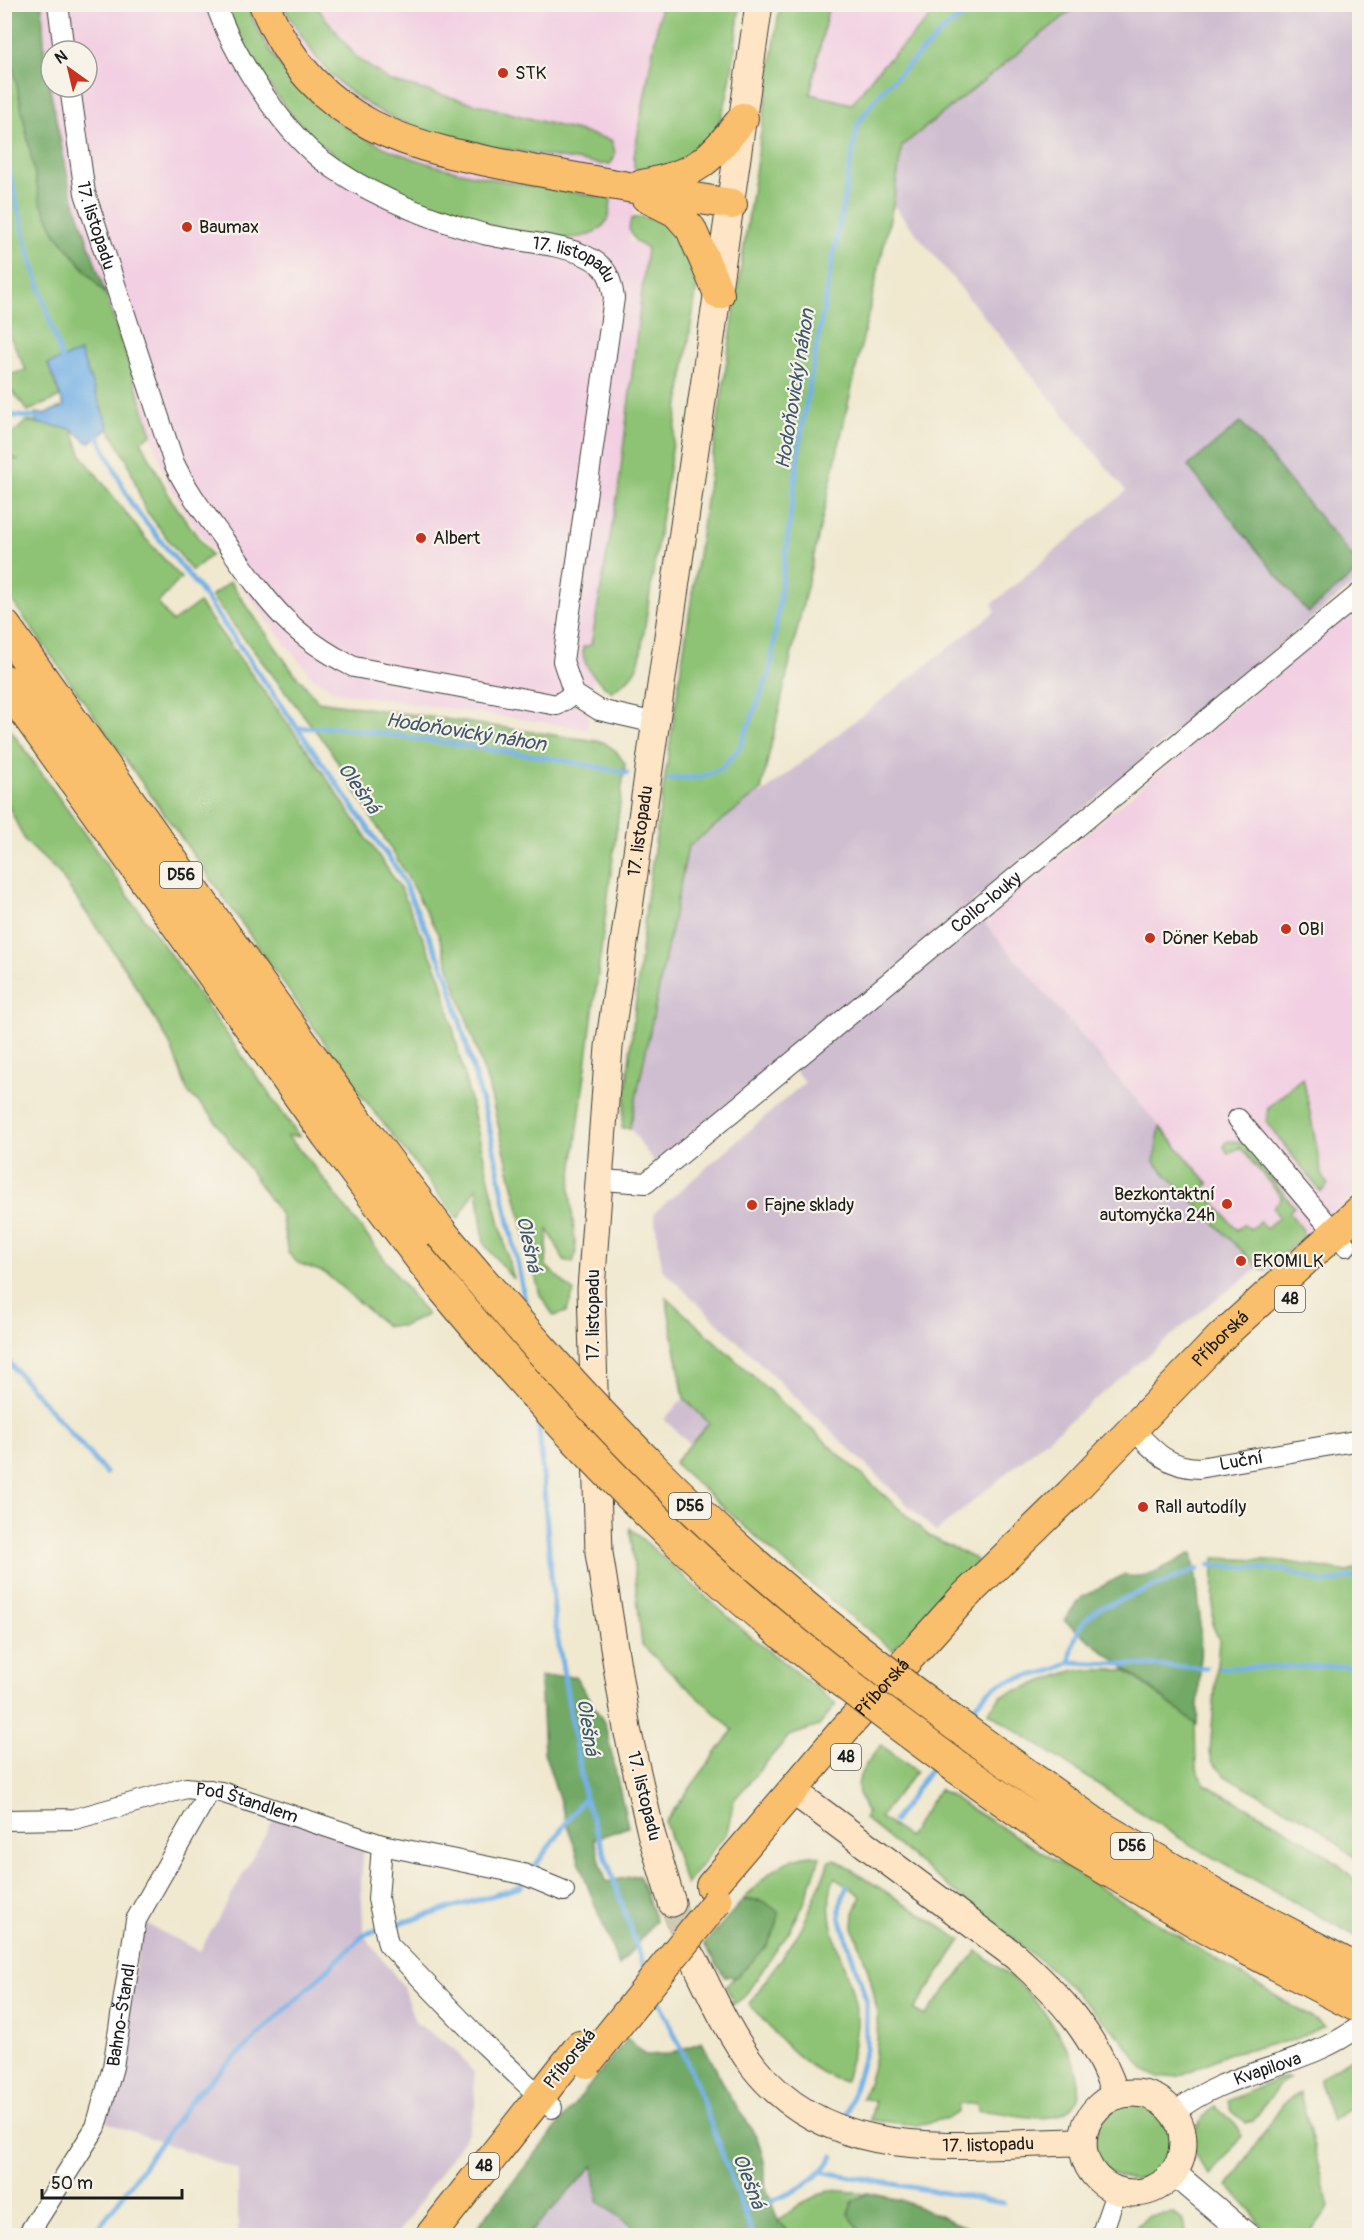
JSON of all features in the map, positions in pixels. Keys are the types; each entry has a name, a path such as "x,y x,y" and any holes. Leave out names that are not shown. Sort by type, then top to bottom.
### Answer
{"highway":[{"name":"D56","path":"4,626 358,1123 441,1233 590,1405 715,1529 834,1632 976,1739 1092,1824 1359,1972"},
{"name":"D56","path":"4,681 332,1140 443,1287 581,1445 692,1554 821,1665 957,1767 1075,1850 1206,1927 1359,2007"}],"main road":[{"path":"264,4 284,42 319,87 348,111 382,132 410,143 459,156 621,187 732,204"},
{"name":"17. listopadu","path":"672,1903 651,1833 627,1729 599,1553 591,1289 601,1179 609,1047 759,4"},
{"path":"621,187 674,179 699,166 720,147 743,118"},
{"path":"621,187 676,212 684,220 697,238 719,294"},
{"name":"Příborská","path":"430,2235 545,2103 714,1893 799,1795 1124,1456 1139,1435 1176,1414 1205,1381 1347,1238 1359,1210"},
{"path":"799,1795 1015,1956 1040,1978 1088,2034 1109,2075 1116,2096"},
{"name":"17. listopadu","path":"694,1959 722,2017 756,2069 790,2102 833,2128 891,2143 965,2145 1083,2142"},
{"path":"1126,2093 1148,2095 1158,2099 1174,2113 1183,2133 1184,2143 1179,2164 1174,2173 1149,2191 1129,2193 1109,2187 1093,2173 1084,2153 1083,2142 1084,2130 1096,2109 1116,2096 1126,2093"},
{"name":"Příborská","path":"453,2235 545,2103"}],"street":[{"path":"58,4 62,39"},
{"name":"17. listopadu","path":"71,99 85,193 174,463 193,497 275,611 324,652 354,667 557,705 574,694 563,661 614,298 611,278 604,267 585,255 485,234 399,203 359,184 319,157 297,135 252,78 224,30 216,4"},
{"name":"Collo-louky","path":"601,1179 646,1183 1359,593"},
{"path":"574,694 599,710 656,723"},
{"path":"1238,1119 1347,1238"},
{"name":"Luční","path":"1139,1435 1167,1460 1180,1467 1198,1468 1359,1440"},
{"name":"Pod Štandlem","path":"4,1820 75,1820 186,1788 210,1790 382,1845 523,1874 564,1891"},
{"name":"Bahno-Štandl","path":"27,2235 96,2127 112,2067 136,1920 210,1790"},
{"path":"382,1845 378,1899 388,1944 545,2103"},
{"name":"Kvapilova","path":"1174,2113 1212,2088 1233,2078 1326,2049 1359,2026"},
{"path":"1174,2173 1248,2235"},
{"path":"1101,2235 1117,2190"}],"shaded area":[{"path":"42,5 671,5 629,241 647,248 587,729 336,692 310,675 194,525 167,482 70,188 52,99 99,99 99,39 44,39"},
{"path":"829,5 949,5 930,18 876,72 852,104 810,95"},
{"path":"1078,5 1359,5 1359,579 969,905 1160,1127 1154,1162 1259,1268 1212,1302 936,1532 662,1269 654,1213 805,1082 785,1060 654,1162 630,1128 688,847 761,790 761,794 996,611 992,604 1126,491 893,205 903,146"},
{"path":"1359,604 1359,1191 1266,1274 1242,1250 983,920"},
{"path":"684,1398 709,1423 689,1444 664,1419"},
{"path":"276,1816 364,1846 361,1883 364,1935 402,1985 415,2022 455,2050 474,2073 475,2106 468,2133 397,2235 238,2235 238,2170 106,2122 144,1923 200,1951"},
{"path":"593,2165 598,2201 644,2235 528,2236"}],"green space":[{"path":"4,5 42,5 44,39 39,39 39,99 52,99 70,188 106,295 56,234 40,201 13,66"},
{"path":"224,5 247,5 275,59 311,100 352,130 398,153 448,169 611,198 607,220 598,230 581,237 556,238 528,234 496,227 436,208 372,179 340,159 299,123 262,75"},
{"path":"283,5 315,5 356,57 390,81 611,140 614,158 610,164 599,164 490,146 417,127 383,113 352,94 326,69 308,46"},
{"path":"661,5 740,5 733,65 723,110 716,130 706,146 687,160 639,171 634,167 634,156"},
{"path":"780,5 829,5 810,94 852,104 876,72 930,18 949,5 1078,5 902,146 893,205 761,790 688,847 630,1128 622,1128 647,897"},
{"path":"4,15 13,66 82,264 106,295 152,434 141,441 172,501 211,555 192,571 144,508 128,462 109,429 80,353 48,364 60,397 28,411 13,392 9,392 8,406 5,406 5,376 26,370 5,326 5,289 9,289 4,267"},
{"path":"638,217 651,219 672,231 691,261 697,286 640,658 630,678 611,691 595,677 587,666 583,647 591,645 618,492 647,248 636,242 629,229 631,219"},
{"path":"27,421 72,429 82,456 146,539 181,578 158,603 172,622 199,603 311,755 401,889 441,978 513,1279 484,1244 477,1187 458,1219 361,1095 220,892 5,591 4,458 19,460 5,455 5,440"},
{"path":"1241,422 1359,565 1359,570 1308,613 1188,466"},
{"path":"230,582 291,669 318,701 603,742 616,751 625,764 570,1190 576,1253 573,1263 564,1260 548,1229 546,1266 574,1292 566,1312 554,1316 540,1295 488,1084 439,936 402,867 329,748 211,596"},
{"path":"5,722 299,1136 287,1136 310,1161 427,1315 403,1326 386,1326 325,1273 298,1263 288,1253 281,1215 211,1115 188,1092 170,1044 126,970 59,873 25,841 5,799"},
{"path":"1303,1077 1322,1175 1328,1185 1321,1192 1266,1122 1268,1108"},
{"path":"1160,1127 1209,1184 1203,1189 1237,1230 1244,1224 1250,1229 1260,1222 1266,1228 1279,1217 1273,1208 1282,1198 1240,1147 1228,1154 1224,1146 1228,1141 1243,1142 1294,1207 1289,1212 1303,1230 1303,1237 1266,1269 1259,1268 1154,1162"},
{"path":"666,1297 929,1536 977,1562 893,1650 791,1568 674,1463 709,1423 684,1398"},
{"path":"630,1528 745,1632 836,1704 819,1726 789,1736 734,1800 727,1832 686,1885 665,1822 733,1730 642,1645"},
{"path":"1192,1553 1200,1618 1197,1725 1064,1620 1082,1597 1123,1575 1150,1574"},
{"path":"1214,1558 1282,1561 1348,1572 1359,1568 1359,1861 1311,1822 1225,1776 1212,1761 1210,1752 1219,1640 1213,1626"},
{"path":"1075,1670 1125,1670 1195,1723 1196,1767 1205,1784 1311,1845 1348,1873 1359,1886 1359,1938 1189,1844 988,1712 1001,1696"},
{"path":"575,1676 605,1724 628,1827 594,1839 606,1882 639,1875 656,1920 619,1966 585,1879 544,1752 540,1677"},
{"path":"881,1745 916,1771 880,1817 908,1837 939,1789 1325,2026 1293,2040 1230,2053 1179,2076 1159,2078 1145,2071 1121,2038 1059,1976 864,1818 867,1813 858,1785 863,1770"},
{"path":"812,1855 820,1857 803,1906 790,1930 744,1997 734,2004 726,1986 768,1942 759,1900 743,1900 773,1870 791,1860"},
{"path":"835,1859 961,1940 914,2010 925,2016 977,1951 1027,1992 1059,2034 1076,2071 1079,2088 1076,2103 1064,2113 1043,2118 978,2111 977,2103 958,2105 958,2112 948,2118 917,2125 870,2120 875,2101 862,2098 871,2075 878,2032 873,1991 853,1927 854,1913 861,1896 835,1877 830,1895 830,1913 838,1950 851,1988 857,2023 845,2082 816,2069 780,2039 749,2004 802,1928 830,1860"},
{"path":"743,1900 770,1905 778,1912 778,1921 770,1939 750,1964 736,1977 724,1976 704,1944"},
{"path":"627,2038 645,2055 669,2054 702,2042 731,2098 757,2137 765,2164 765,2185 778,2221 791,2235 644,2235 598,2201 593,2166 528,2235 471,2235"},
{"path":"1359,2053 1359,2101 1332,2121 1319,2078"},
{"path":"1281,2078 1289,2078 1279,2085 1253,2121 1245,2123 1231,2111 1228,2101"},
{"path":"1300,2093 1329,2207 1309,2235 1267,2235 1252,2212 1228,2186 1284,2103"},
{"path":"1126,2103 1140,2103 1154,2109 1165,2120 1171,2134 1168,2156 1160,2168 1140,2179 1126,2179 1112,2173 1101,2162 1095,2148 1095,2134 1101,2120 1112,2109"},
{"path":"1215,2106 1238,2127 1242,2136 1210,2175 1197,2157 1194,2139 1200,2123"},
{"path":"829,2190 868,2193 853,2201 848,2214 864,2235 791,2235 778,2221 800,2204"},
{"path":"868,2193 901,2200 985,2235 864,2235 848,2214 853,2201"},
{"path":"1174,2213 1183,2221 1186,2235 1135,2235 1138,2226 1148,2216"}],"water":[{"path":"80,352 109,429 89,443 72,429 36,423 35,413 44,414 64,406 48,364"}],"waterway":[{"name":"Hodoňovický náhon","path":"669,779 701,777 722,768 739,749 770,672 803,420 858,123 879,94 947,27 983,4"},
{"path":"4,151 28,248 64,366"},
{"name":"Olešná","path":"4,415 42,418"},
{"name":"Olešná","path":"96,432 132,505 198,587 399,872 448,977 490,1131 528,1315"},
{"name":"Hodoňovický náhon","path":"299,728 337,727 556,759 627,773"},
{"path":"4,1357 106,1473"},
{"name":"Olešná","path":"538,1417 555,1623 585,1798 646,1973"},
{"path":"1210,1565 1283,1570 1325,1583 1360,1576"},
{"path":"965,1720 981,1699 996,1686 1054,1670 1070,1662 1078,1632 1091,1614 1098,1609 1198,1569"},
{"path":"1070,1662 1206,1668"},
{"path":"1221,1668 1360,1666"},
{"path":"894,1821 934,1764"},
{"path":"530,1873 584,1798"},
{"path":"93,2236 195,2095 365,1934 520,1887 524,1880"},
{"path":"847,1886 840,1905 840,1918 866,2000 866,2049 847,2114"},
{"name":"Olešná","path":"655,1992 692,2073 753,2236"},
{"path":"743,2211 805,2185 816,2177 833,2156"},
{"path":"824,2172 1003,2203"}],"tunnel":[{"path":"672,1903 693,1958"}],"place":[{"name":"STK","path":"503,73"},
{"name":"Baumax","path":"187,227"},
{"name":"Albert","path":"421,538"},
{"name":"OBI","path":"1286,929"},
{"name":"Döner Kebab","path":"1150,938"},
{"name":"Bezkontaktní automyčka 24h","path":"1227,1204"},
{"name":"Fajne sklady","path":"752,1205"},
{"name":"EKOMILK","path":"1241,1261"},
{"name":"Rall autodíly","path":"1143,1507"}]}
